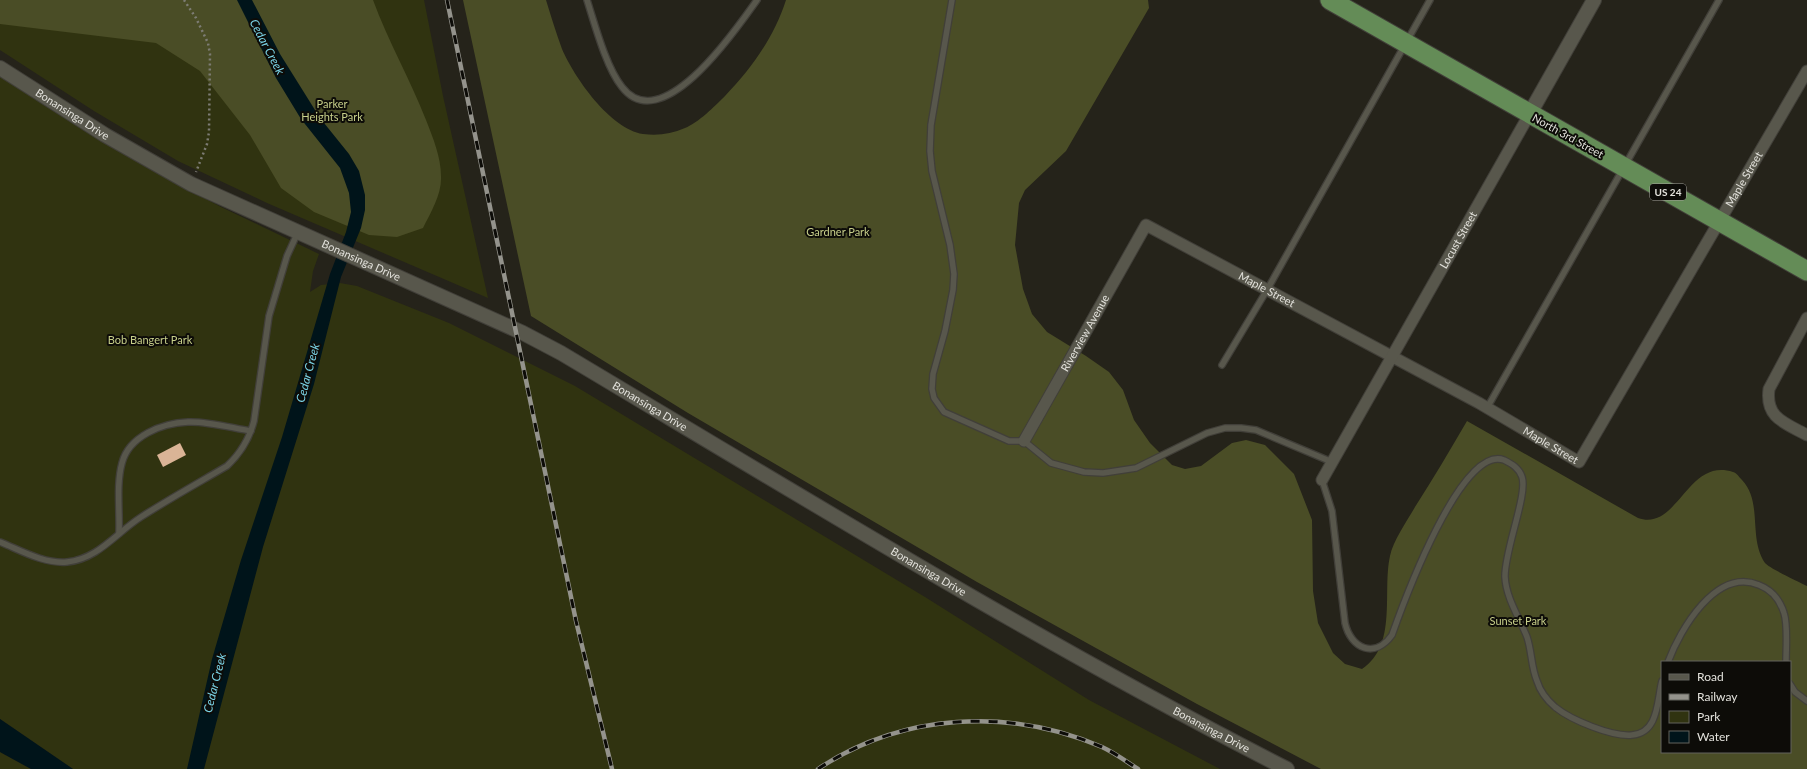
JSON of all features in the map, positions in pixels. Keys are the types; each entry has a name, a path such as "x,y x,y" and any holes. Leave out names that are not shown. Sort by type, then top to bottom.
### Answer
{"highway":[{"name":"North 3rd Street","path":"1330,0 1807,271"}],"street":[{"name":"Locust Street","path":"1322,480 1594,0"},
{"name":"Bonansinga Drive","path":"0,68 105,135 190,184 523,333 561,353 947,583 1196,723 1287,769"},
{"name":"Maple Street","path":"1146,225 1487,408 1579,462 1807,71"},
{"name":"Riverview Avenue","path":"1024,441 1146,225"},
{"path":"1807,318 1769,389 1767,399 1769,407 1779,419 1807,435"}],"lane":[{"path":"587,0 604,51 622,86 636,98 651,101 672,92 702,71 757,0"},
{"path":"952,0 932,125 930,151 932,171 950,245 954,274 953,290 945,331 933,374 932,389 934,398 944,412 1009,441 1024,441 1051,463 1070,470 1103,474 1136,468 1207,433 1225,428 1256,430 1332,462"},
{"path":"1222,364 1266,290 1430,0"},
{"path":"1487,408 1719,0"},
{"path":"0,542 42,559 67,562 84,559 99,551 119,533 140,518 227,466 244,447 252,431 269,316 287,256 298,232"},
{"path":"119,533 120,473 122,462 133,443 145,434 174,424 189,422 252,431"},
{"path":"1322,480 1332,511 1345,623 1351,640 1358,646 1375,648 1387,642 1392,635 1414,574 1427,546 1446,512 1478,467 1486,462 1502,460 1514,465 1519,471 1523,485 1507,559 1505,578 1507,588 1528,639 1535,675 1544,695 1560,711 1583,722 1603,730 1634,735 1642,733 1653,722 1661,686"},
{"path":"1668,661 1674,646 1686,625 1701,607 1722,586 1729,583 1744,581 1753,582 1766,588 1775,596 1781,605 1785,615 1786,661"},
{"path":"1791,686 1795,692 1807,701"}],"path":[{"path":"184,0 204,31 210,54 208,138 203,158 190,184"}],"green space":[{"name":"Parker Heights Park","path":"0,0 424,0 443,96 488,298 267,203 178,161 94,111 0,50"},
{"path":"0,0 373,0 385,30 420,105 438,155 441,169 440,189 423,228 397,237 369,235 314,212 281,188 250,135 200,71 156,43 0,24"},
{"name":"Gardner Park","path":"463,0 546,0 562,49 584,87 618,123 643,134 659,135 690,126 706,114 725,96 753,63 769,39 786,0 1148,0 1149,8 1066,151 1025,190 1019,203 1015,245 1023,289 1032,314 1047,332 1109,372 1123,390 1134,420 1150,443 1172,465 1185,469 1201,466 1232,443 1246,440 1265,445 1294,474 1312,520 1313,591 1318,623 1333,653 1345,664 1362,669 1373,659 1385,632 1388,570 1394,544 1467,421 1638,518 1652,519 1663,515 1674,506 1693,484 1704,475 1717,470 1737,474 1748,489 1752,499 1757,543 1765,563 1807,586 1807,769 1321,769 1197,704 977,582 688,413 531,316"},
{"name":"Bob Bangert Park","path":"0,74 142,165 221,207 319,254 313,271 310,292 321,285 340,283 357,286 449,323 575,386 925,597 1089,700 1220,769 73,769 0,719"},
{"path":"0,752 31,769 0,769"}],"water":[{"name":"Cedar Creek","path":"237,0 252,0 280,54 320,118 349,154 359,171 365,195 365,210 361,228 341,277 314,384 263,547 204,769 187,769 212,659 241,560 282,437 330,274 346,232 351,212 349,193 340,168 301,119 276,78"},
{"path":"0,719 73,769 31,769 0,752"}],"building":[{"path":"180,443 186,455 163,467 157,455"}],"railway":[{"path":"447,0 576,621 612,769"},
{"path":"818,769 851,750 885,736 920,727 957,722 993,722 1030,726 1067,734 1102,747 1138,769"}],"park label":[{"name":"Sunset Park","path":"1518,621"}]}
